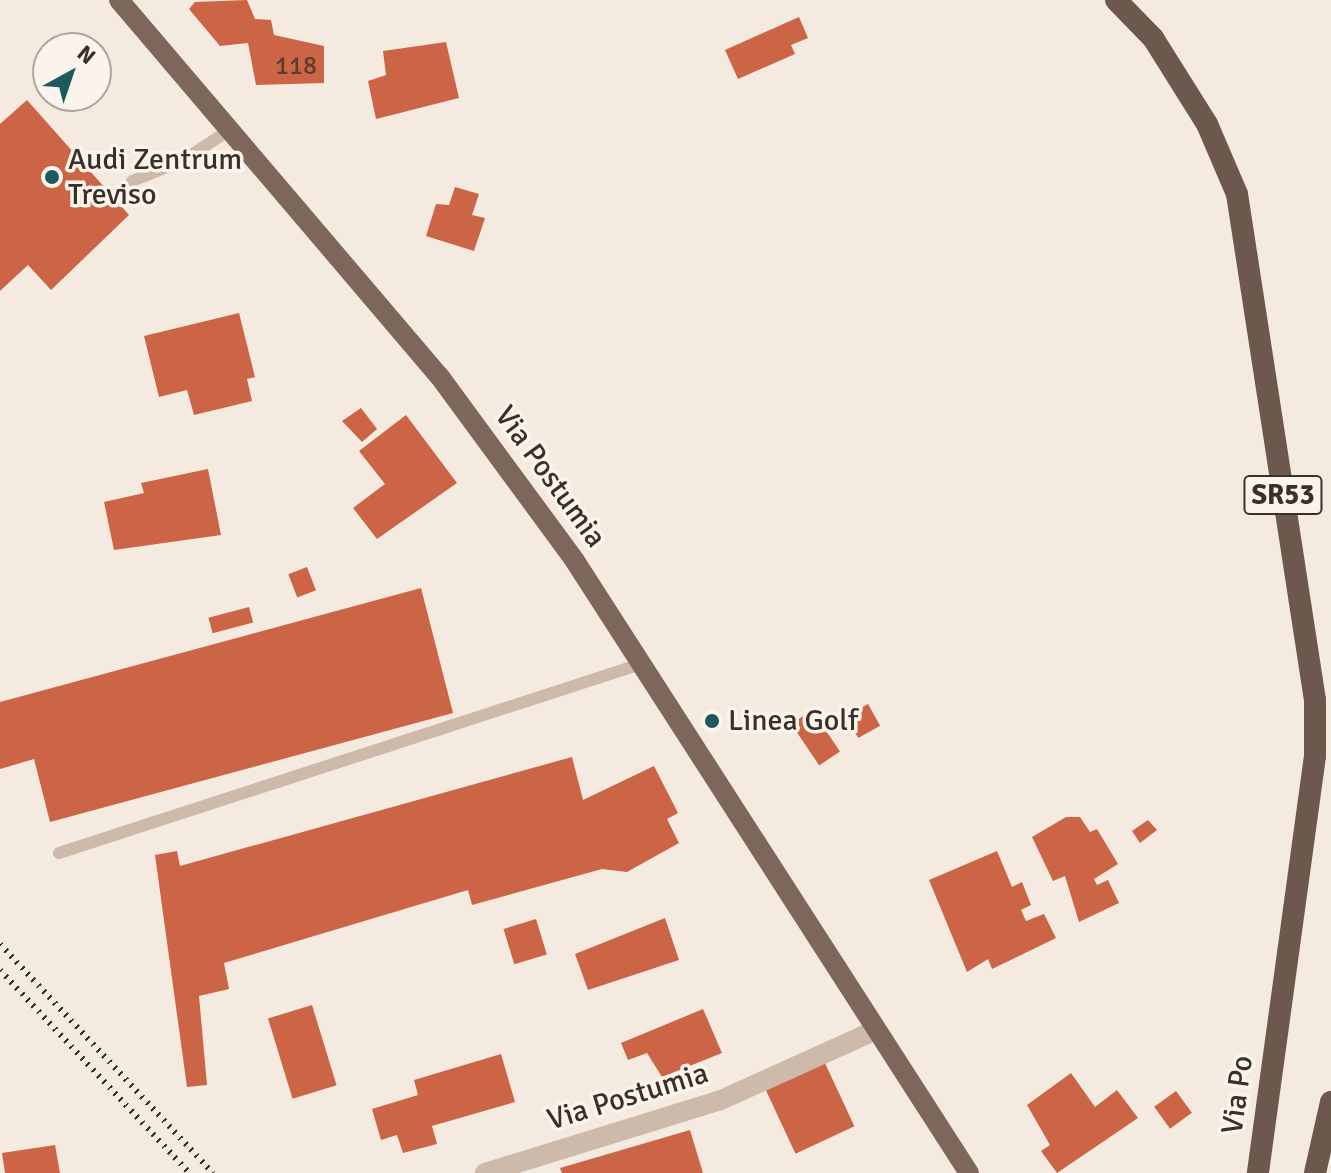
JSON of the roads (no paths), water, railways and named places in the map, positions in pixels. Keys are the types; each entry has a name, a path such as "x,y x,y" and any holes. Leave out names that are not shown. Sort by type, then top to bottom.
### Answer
{"highway":[{"name":"Via Po","path":"1116,0 1153,38 1207,124 1237,194 1315,700 1315,756 1258,1173"},
{"path":"1315,1173 1331,1102"}],"main road":[{"name":"Via Postumia","path":"119,0 440,377 644,663 874,1031 969,1173"}],"street":[{"name":"Via Postumia","path":"485,1173 721,1100 874,1031"}],"lane":[{"path":"132,181 182,161 231,129"},
{"path":"59,853 644,663"}],"railway":[{"path":"0,944 213,1173"},
{"path":"0,970 189,1173"}],"place":[{"name":"Audi Zentrum Treviso","path":"52,177"},
{"name":"Linea Golf","path":"712,721"}]}
